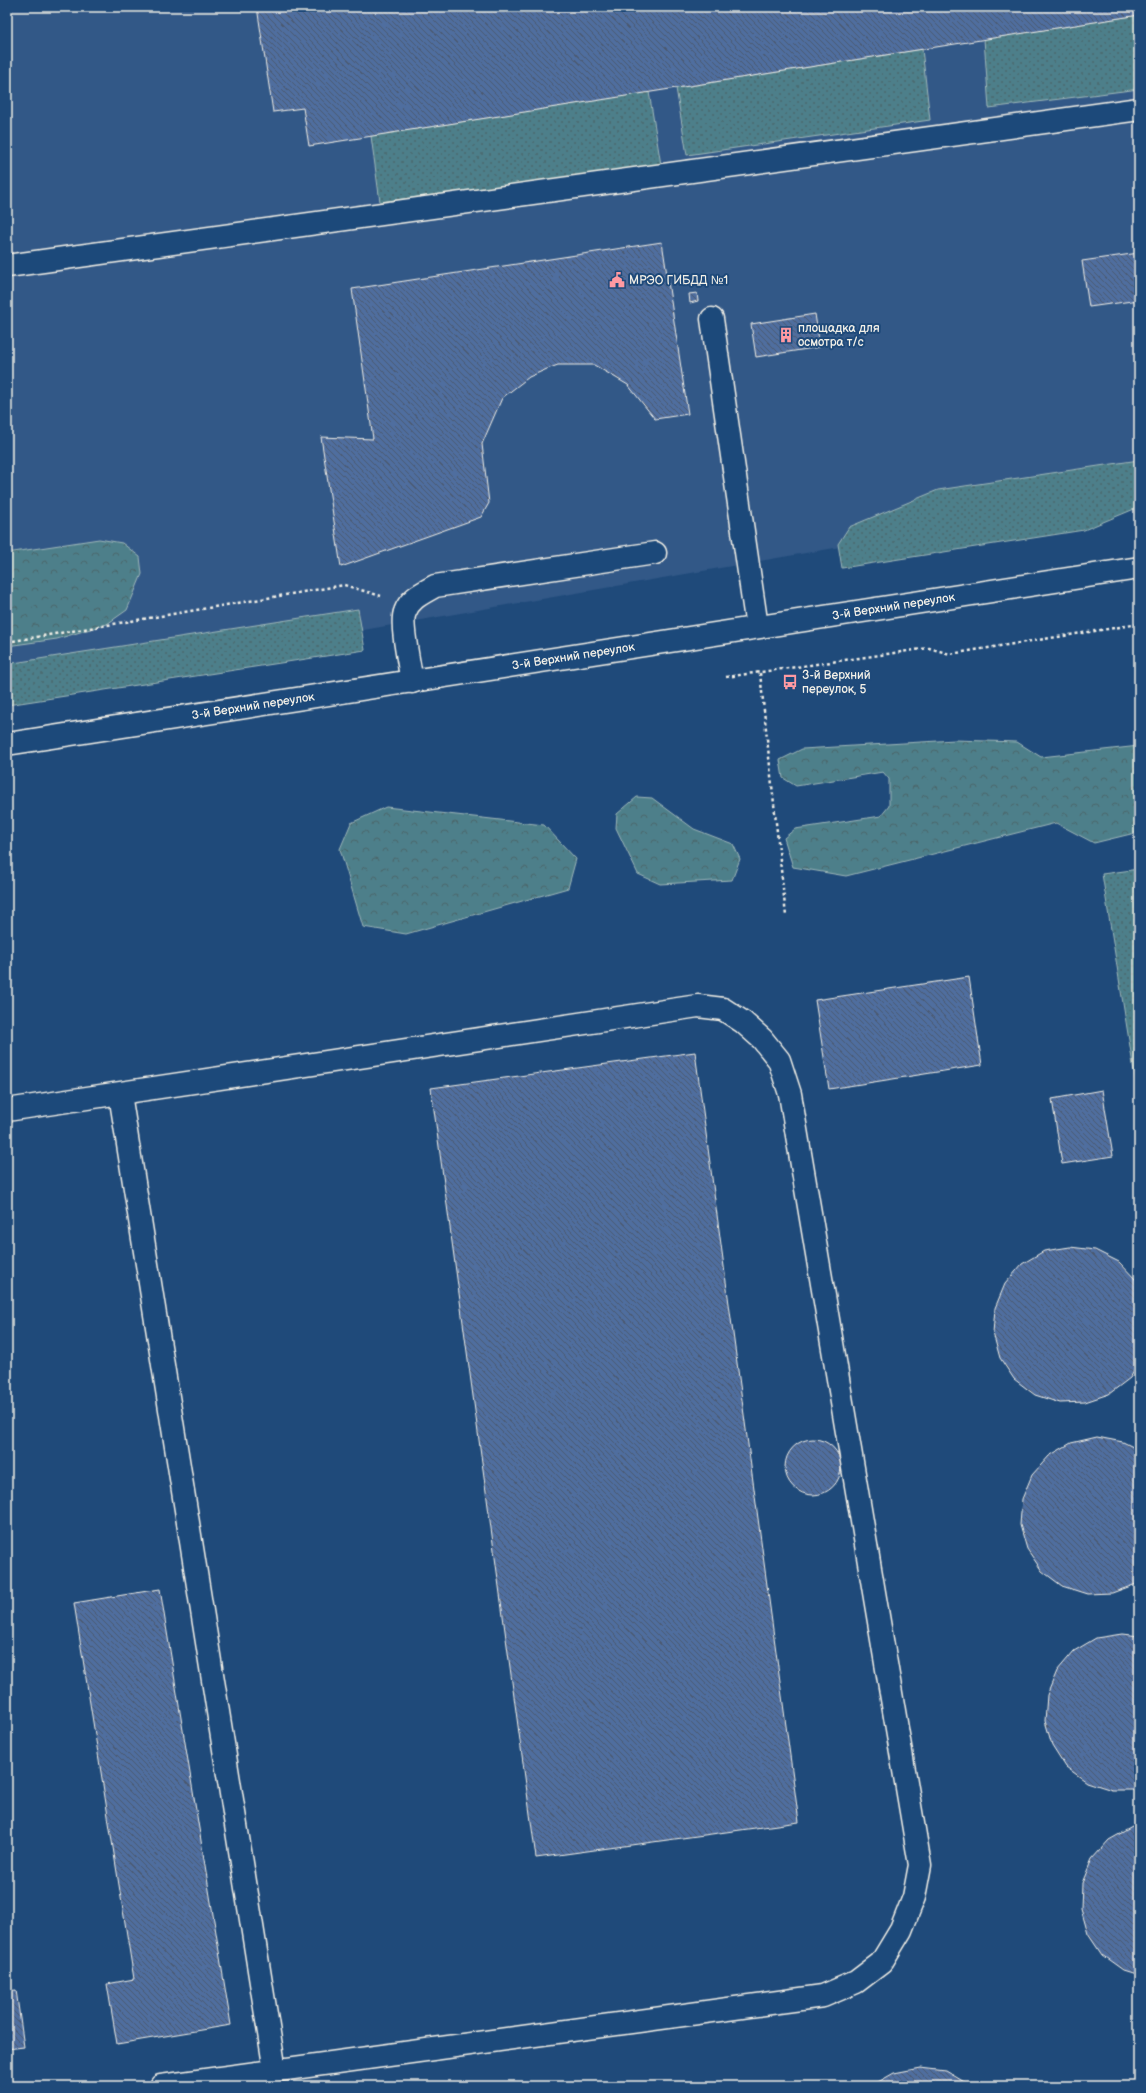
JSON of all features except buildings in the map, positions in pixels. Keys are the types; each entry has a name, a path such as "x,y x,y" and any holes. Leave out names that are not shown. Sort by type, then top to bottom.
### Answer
{"street":[{"path":"7,266 1139,109"},
{"path":"712,319 757,627"},
{"path":"412,682 404,629 404,612 417,596 435,586 655,553"},
{"name":"3-й Верхний переулок","path":"7,744 1139,568"},
{"path":"7,1110 698,1006 723,1009 743,1022 762,1039 779,1060 790,1094 920,1865 914,1897 901,1930 881,1963 856,1982 823,1996 161,2086"},
{"path":"120,1094 275,2071"}],"path":[{"path":"7,642 344,585 410,604"},
{"path":"726,677 929,648 950,654 1139,624"},
{"path":"760,672 786,916"}],"shaded area":[{"path":"7,7 1139,7 1139,495 7,692"}],"green space":[{"path":"1139,15 1139,89 989,108 984,39"},
{"path":"922,49 930,120 687,155 676,88"},
{"path":"649,92 661,165 380,202 371,136"},
{"path":"1139,460 1139,507 1084,530 842,568 838,544 849,527 938,490"},
{"path":"99,539 122,543 140,557 142,574 127,610 107,624 57,639 7,646 7,553"},
{"path":"358,609 365,650 7,705 7,664"},
{"path":"955,740 1017,742 1041,757 1139,746 1139,832 1094,843 1056,823 846,876 793,867 784,838 795,829 881,816 889,806 889,779 883,772 796,786 783,778 780,760 802,749"},
{"path":"637,797 652,798 694,829 733,844 740,859 732,880 660,884 638,874 616,828 617,814"},
{"path":"386,807 544,825 576,859 568,888 406,934 363,927 340,849 351,823"},
{"path":"1139,869 1139,1102 1102,874"}],"place":[{"name":"МРЭО ГИБДД №1","path":"617,280"},
{"name":"площадка для осмотра т/с","path":"786,335"},
{"name":"3-й Верхний переулок, 5","path":"790,682"}]}
